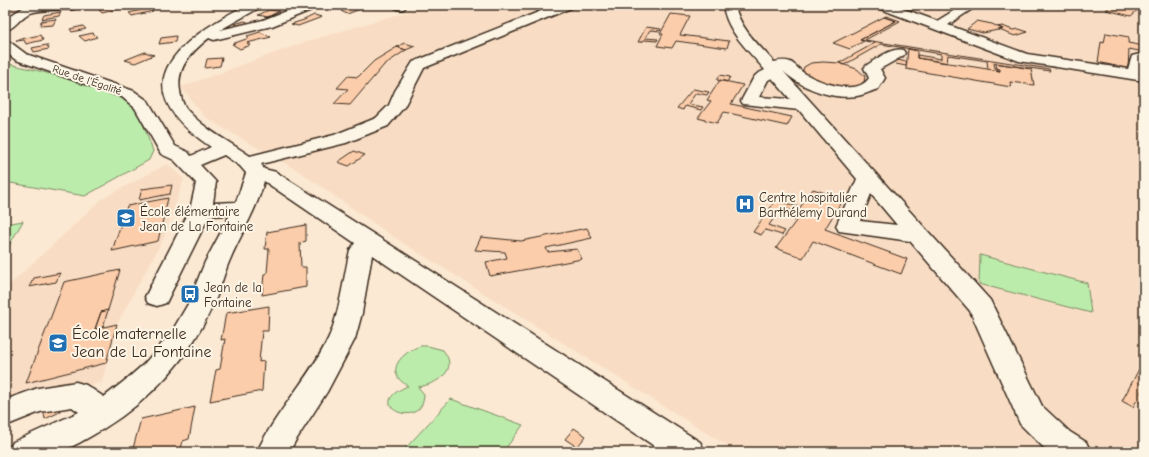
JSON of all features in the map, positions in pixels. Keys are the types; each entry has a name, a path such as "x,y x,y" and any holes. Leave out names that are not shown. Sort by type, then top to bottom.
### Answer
{"street":[{"path":"5,27 9,22 32,8 73,5"},
{"path":"255,5 202,37 188,49 178,61 172,77 170,90 175,104 182,115 196,128 226,147 252,167 269,176 369,244 482,315 689,452"},
{"path":"202,37 226,34 267,23 312,5"},
{"path":"252,167 340,140 382,122 396,107 403,91 418,65 567,5"},
{"path":"729,5 730,13 735,24 981,307 1032,415 1058,442 1074,452"},
{"path":"883,5 1024,58 1141,76"},
{"path":"905,14 920,5"},
{"path":"938,26 972,5"},
{"name":"Rue de l'Égalité","path":"5,45 21,57 128,94 142,105 168,150 181,156 206,182 201,210"},
{"path":"805,105 749,101 762,77 772,68 785,65 794,74 819,86 833,90 856,91 872,86 877,78 872,68 898,53"},
{"path":"1141,76 1136,70 1137,59 1144,58"},
{"path":"188,164 226,147"},
{"path":"24,452 87,423 104,413 144,383 175,348 201,305 216,262 242,208 252,167"},
{"path":"868,177 847,226 919,235"},
{"path":"157,297 201,210 242,208"},
{"path":"272,452 285,430 317,384 342,339 349,313 360,250 369,244"},
{"path":"5,413 38,400 76,394 104,413"}],"shaded area":[{"path":"5,5 31,5 5,20"},
{"name":"Centre hospitalier Barthélemy Durand","path":"429,5 1144,5 1144,452 737,452 392,236 300,172 204,116 181,87 305,42"},
{"path":"167,164 184,179 164,238 117,324 102,382 61,393 39,386 5,400 5,289 103,198"}],"green space":[{"path":"5,63 89,85 136,105 153,151 149,160 85,196 5,182"},
{"path":"23,221 7,249 5,249 5,224"},
{"path":"980,255 1087,283 1091,313 979,284"},
{"path":"420,346 428,346 443,350 448,357 448,370 439,380 418,387 424,394 421,406 415,412 406,414 398,412 392,407 390,401 395,393 408,386 401,381 397,375 396,369 398,363 407,353"},
{"path":"451,399 523,425 503,452 402,452"}],"building":[{"path":"293,5 280,9 273,6"},
{"path":"357,5 371,5 347,14 341,11"},
{"path":"1112,5 1143,5 1131,16 1106,10"},
{"path":"116,6 119,9 102,13 99,10"},
{"path":"150,8 153,11 132,16 129,13"},
{"path":"269,10 279,11 268,17 258,15"},
{"path":"61,12 59,16 42,19 44,15"},
{"path":"671,14 690,16 680,35 729,41 727,48 676,41 672,48 657,46 663,34 660,34"},
{"path":"314,15 322,17 298,26 291,24 304,20"},
{"path":"886,16 900,21 865,40 1049,69 1050,71 994,63 995,68 1000,69 1000,71 988,69 987,61 948,55 947,63 917,58 917,55 941,59 941,54 881,44 844,65 839,63 875,43 860,40 896,21 884,17"},
{"path":"884,17 896,21 860,40 864,41 850,49 833,43"},
{"path":"56,19 53,25 40,26 41,21"},
{"path":"245,21 252,24 241,27 234,24"},
{"path":"977,21 992,24 1003,29 983,33 967,29"},
{"path":"83,26 86,29 72,32 70,29"},
{"path":"1002,26 1013,30 1019,29 1028,32 1015,36 999,30 1003,29 998,27"},
{"path":"646,27 661,29 660,31 650,30 645,38 658,39 657,41 644,40 642,42 638,42"},
{"path":"260,32 271,37 247,43 251,45 240,49 232,44 249,38 247,36"},
{"path":"93,33 97,37 85,41 79,36"},
{"path":"1106,33 1129,37 1128,43 1144,46 1144,52 1129,49 1128,69 1098,62 1101,42 1104,43"},
{"path":"40,35 43,40 26,44 24,40 16,40"},
{"path":"176,36 175,42 159,44 161,38"},
{"path":"404,43 415,46 406,50 397,47"},
{"path":"47,45 49,49 34,52 32,48"},
{"path":"397,47 406,50 384,65 350,105 334,104 348,89 337,88 348,76 358,77 374,61"},
{"path":"908,49 917,51 917,58 1000,71 997,69 996,63 1031,69 1034,85 1010,82 1011,87 906,69"},
{"path":"145,52 154,55 135,63 125,60"},
{"path":"222,58 220,66 205,68 207,59"},
{"path":"897,60 907,62 906,66 896,64"},
{"path":"811,63 839,63 857,69 865,76 864,82 857,87 843,88 810,80 802,73 804,67"},
{"path":"720,75 730,77 727,82 717,80"},
{"path":"720,80 743,85 731,104 792,117 787,126 724,112 717,123 698,118 711,101 707,100"},
{"path":"693,89 709,92 707,95 696,93 688,104 703,107 701,110 685,106 683,110 677,108"},
{"path":"354,151 365,155 349,166 338,162"},
{"path":"172,185 170,194 139,200 142,189"},
{"path":"813,189 843,199 825,229 907,259 901,274 813,241 803,258 776,248 796,221 792,219"},
{"path":"168,198 158,241 112,251 127,206"},
{"path":"776,200 798,207 795,212 782,207 769,225 785,231 782,235 765,230 761,235 753,232"},
{"path":"306,225 306,241 300,243 301,267 306,267 306,287 262,295 264,274 267,273 269,249 265,249 267,232"},
{"path":"587,228 592,238 546,248 548,252 577,249 582,259 490,276 486,262 507,258 505,252 475,250 481,237 521,241"},
{"path":"120,270 108,310 101,312 95,329 117,324 106,363 26,383 64,282"},
{"path":"60,273 56,282 29,287 34,278"},
{"path":"269,306 268,331 262,331 259,362 264,361 262,391 210,401 216,370 220,369 225,339 221,340 226,313"},
{"path":"108,310 103,327 95,329 101,312"},
{"path":"1144,360 1144,387 1141,393 1144,394 1144,403 1137,400 1133,407 1122,401"},
{"path":"58,403 60,412 45,419 43,409"},
{"path":"195,407 189,439 183,441 180,452 132,452 141,419"},
{"path":"574,428 586,436 577,447 565,439"}],"railway":[{"path":"5,9 15,5"}],"place":[{"name":"Centre hospitalier Barthélemy Durand","path":"745,204"},
{"name":"École élémentaire Jean de La Fontaine","path":"126,218"},
{"name":"Jean de la Fontaine","path":"190,294"},
{"name":"École maternelle Jean de La Fontaine","path":"58,343"}]}
